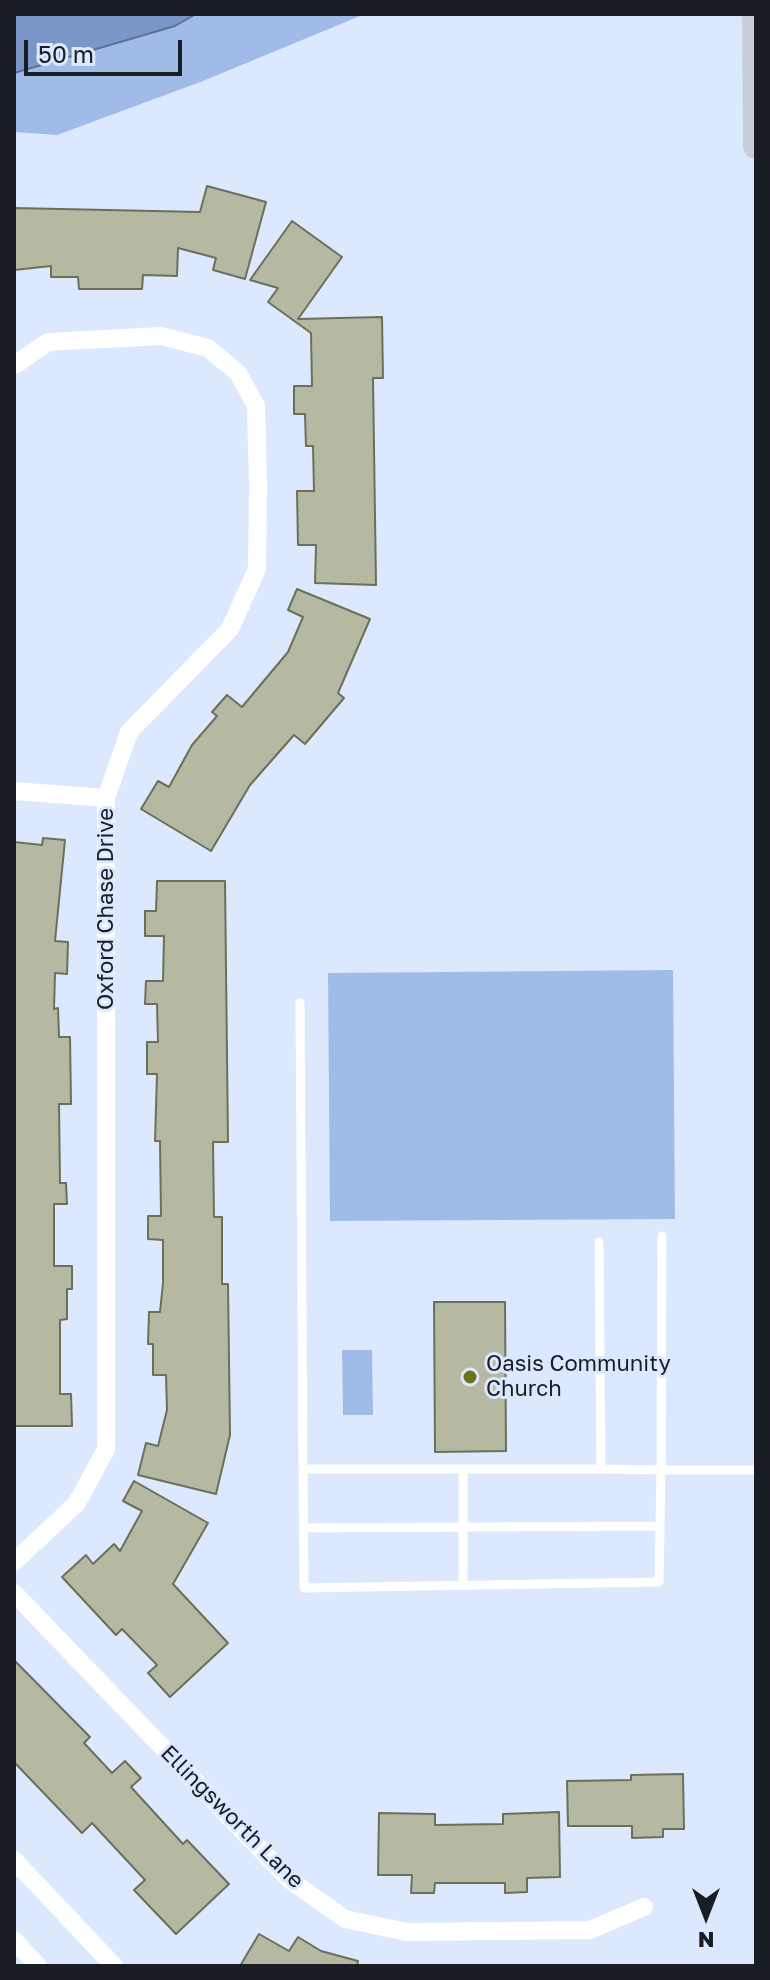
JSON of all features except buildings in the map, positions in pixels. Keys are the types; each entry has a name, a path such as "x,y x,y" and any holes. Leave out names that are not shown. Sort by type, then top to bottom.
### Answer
{"main road":[{"path":"755,14 756,146"}],"street":[{"name":"Oxford Chase Drive","path":"14,1562 77,1503 106,1449 106,798 129,732 230,629 257,569 256,406 238,373 208,348 161,336 48,342 16,364"},
{"path":"14,791 106,798"},
{"name":"Ellingsworth Lane","path":"14,1593 290,1880 345,1919 407,1932 590,1930 644,1907"},
{"path":"14,1860 114,1966"},
{"path":"14,1940 38,1966"}],"lane":[{"path":"300,1003 304,1588 659,1582 662,1236"},
{"path":"599,1242 601,1469"},
{"path":"303,1469 756,1470"},
{"path":"463,1469 463,1585"},
{"path":"303,1528 660,1526"}],"shaded area":[{"path":"14,14 196,14 175,26 14,73"},
{"path":"196,14 365,14 203,81 57,135 14,132 14,73 175,26"},
{"path":"673,970 675,1219 330,1221 328,973"},
{"path":"342,1350 372,1350 373,1415 343,1415"}],"place":[{"name":"Oasis Community Church","path":"470,1377"}]}
